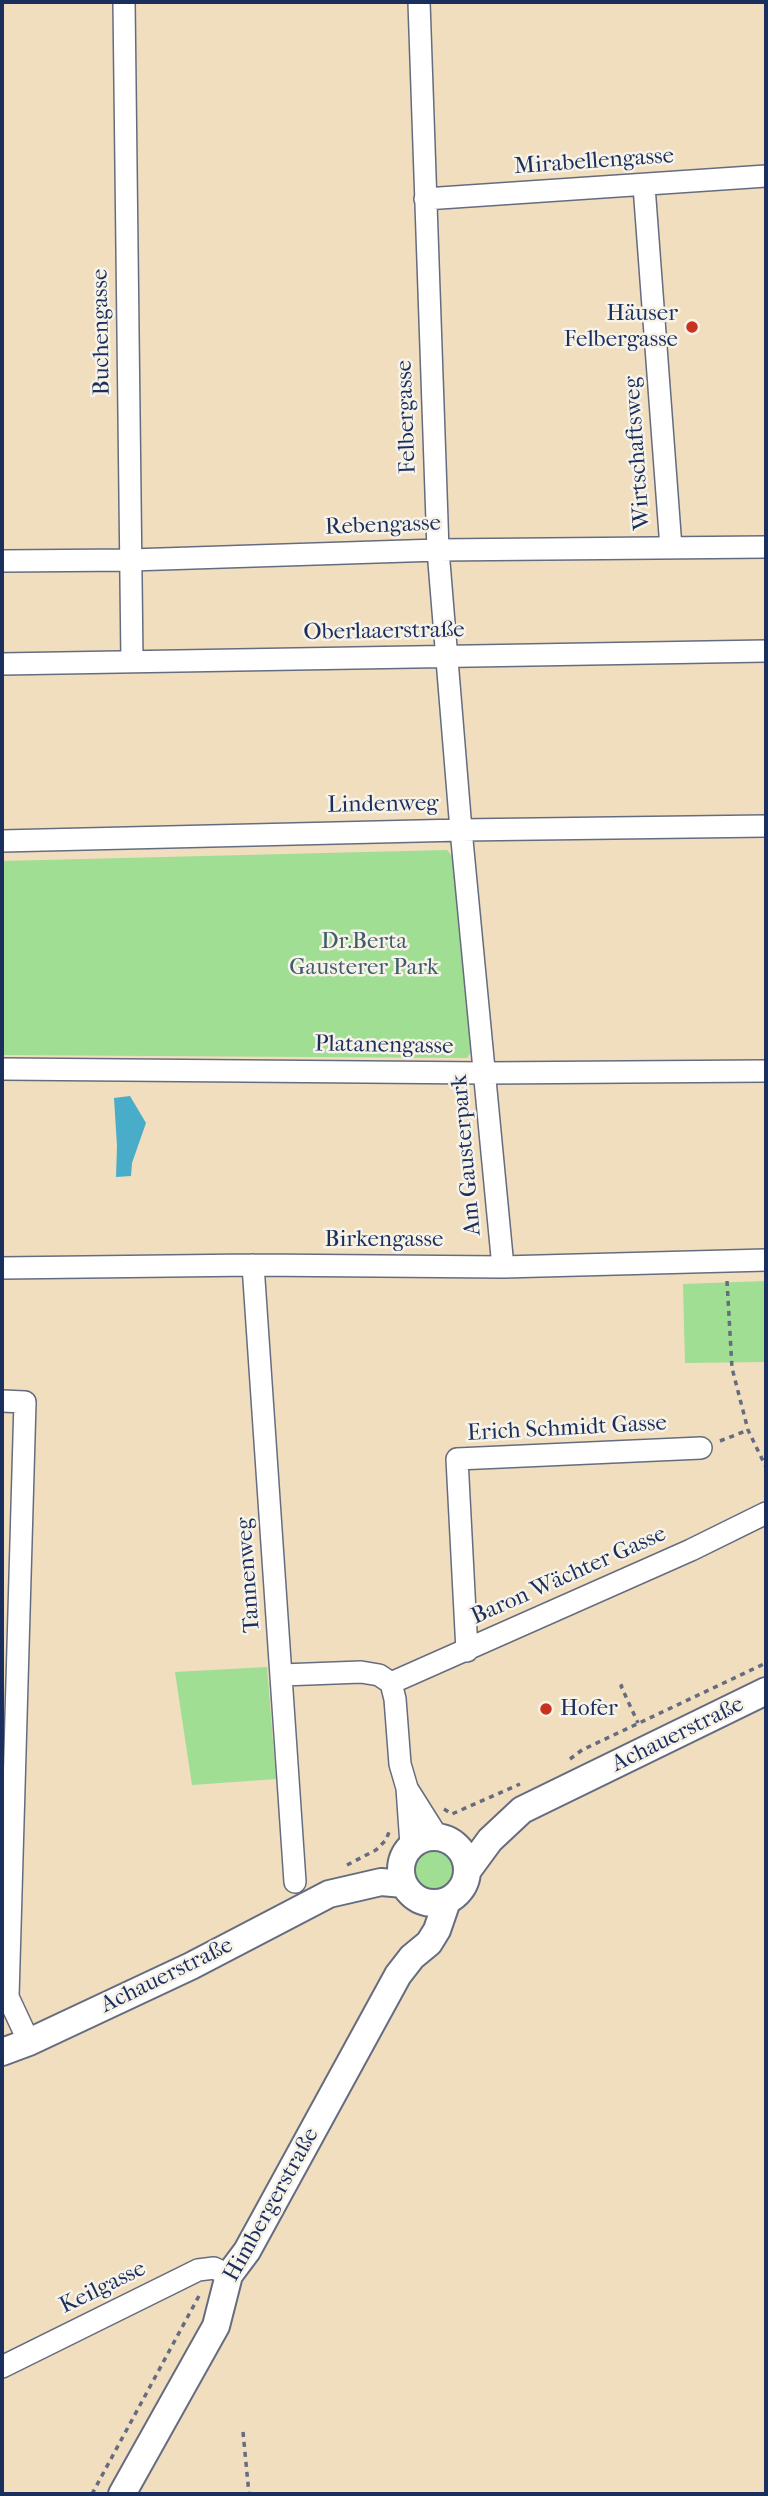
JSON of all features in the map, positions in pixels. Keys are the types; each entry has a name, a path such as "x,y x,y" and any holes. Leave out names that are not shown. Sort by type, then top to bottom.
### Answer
{"street":[{"name":"Buchengasse","path":"124,2 132,661"},
{"name":"Felbergasse","path":"419,2 438,550 461,830"},
{"name":"Mirabellengasse","path":"425,199 766,176"},
{"name":"Wirtschaftsweg","path":"644,186 671,548"},
{"name":"Rebengasse","path":"2,561 131,560 438,550 766,547"},
{"name":"Oberlaaerstraße","path":"2,664 766,651"},
{"name":"Lindenweg","path":"2,841 766,826"},
{"name":"Am Gausterpark","path":"461,830 503,1267"},
{"name":"Platanengasse","path":"2,1069 485,1073 766,1072"},
{"name":"Birkengasse","path":"2,1268 253,1265 503,1267 766,1260"},
{"name":"Tannenweg","path":"253,1265 295,1881"},
{"path":"2,1401 25,1402 8,1997 29,2042"},
{"name":"Erich Schmidt Gasse","path":"467,1651 457,1459 701,1448"},
{"name":"Baron Wächter Gasse","path":"391,1684 691,1550 766,1513"},
{"path":"282,1675 361,1672 379,1675 391,1684 395,1699 400,1764 414,1813 408,1850 401,1867 410,1891 428,1903 447,1901 462,1889 468,1870 462,1851 414,1813"},
{"name":"Achauerstraße","path":"443,1838 514,1815 766,1692"},
{"name":"Achauerstraße","path":"468,1870 476,1856 514,1815"},
{"path":"408,1850 422,1838 443,1838"},
{"name":"Achauerstraße","path":"2,2052 191,1966 333,1882 408,1850"},
{"name":"Achauerstraße","path":"333,1882 381,1882 410,1891"},
{"name":"Himbergerstraße","path":"410,1891 421,1921 412,1957"},
{"name":"Himbergerstraße","path":"122,2494 216,2326 221,2271 247,2251 398,1975 412,1957 429,1943 437,1930 447,1901"},
{"name":"Keilgasse","path":"2,2367 198,2270 221,2271"}],"path":[{"path":"726,1261 732,1368 748,1430 766,1467"},
{"path":"701,1448 748,1430"},
{"path":"562,1766 582,1750 766,1663"},
{"path":"623,1685 621,1686 638,1723"},
{"path":"333,1882 387,1840 391,1821 438,1805 452,1814 525,1782"},
{"path":"92,2494 221,2271"},
{"path":"243,2432 248,2494"}],"green space":[{"name":"Dr.Berta Gausterer Park","path":"447,850 459,864 476,1044 467,1058 2,1055 2,861"},
{"path":"766,1281 766,1362 685,1363 683,1284"},
{"path":"267,1667 276,1779 192,1785 175,1672"},
{"path":"434,1849 448,1855 454,1869 448,1883 434,1889 420,1883 414,1869 420,1855"}],"water":[{"path":"130,1096 146,1123 132,1163 131,1176 116,1177 114,1098"}],"place":[{"name":"Häuser Felbergasse","path":"692,327"},
{"name":"Hofer","path":"546,1709"}]}
